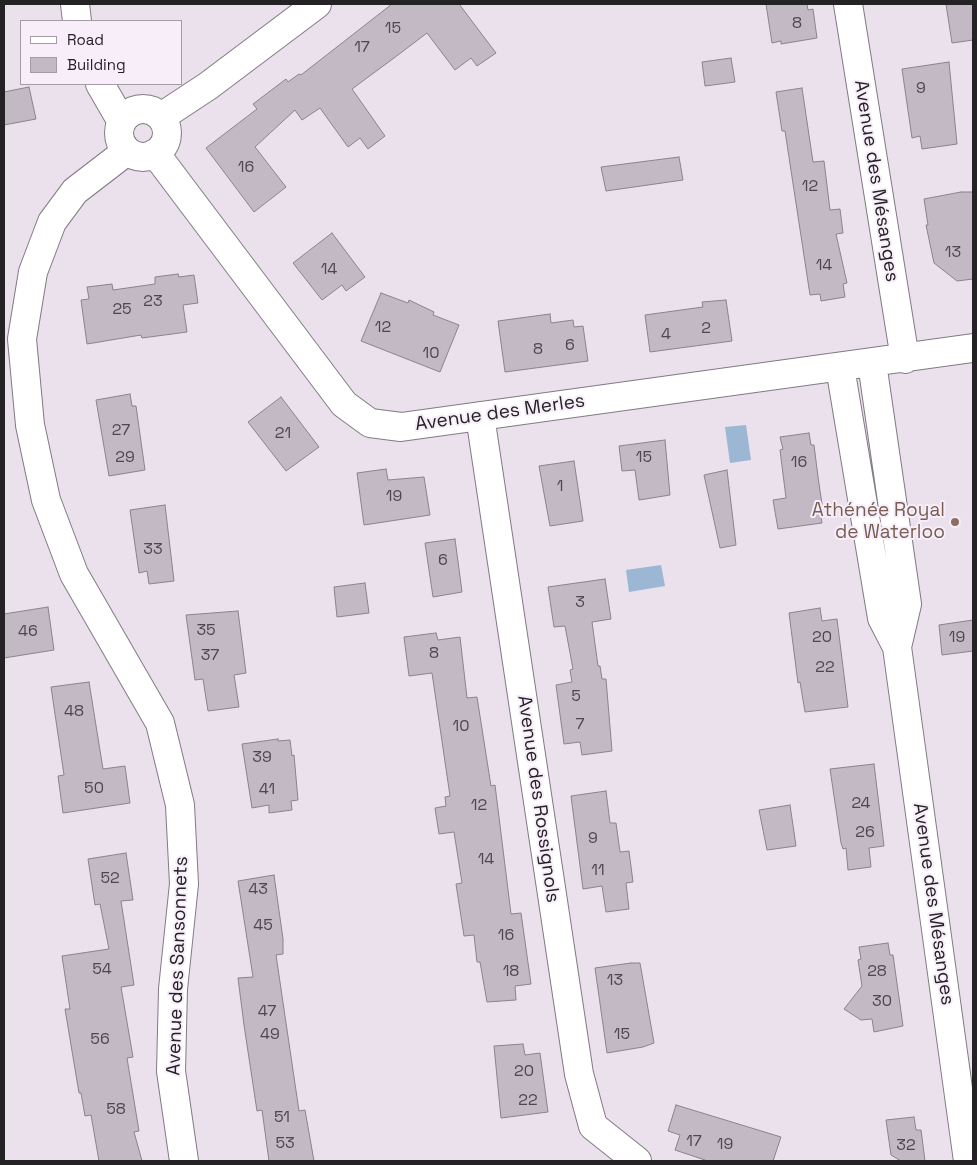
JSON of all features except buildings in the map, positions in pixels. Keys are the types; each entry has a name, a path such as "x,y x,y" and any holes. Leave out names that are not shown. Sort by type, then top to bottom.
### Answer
{"street":[{"path":"75,4 77,20"},
{"path":"162,117 208,86 317,4"},
{"name":"Avenue des Mésanges","path":"848,4 905,359"},
{"path":"101,85 122,122"},
{"path":"148,109 162,117 166,124 166,141 155,154 141,157 127,151 120,137 122,122 133,111 148,109"},
{"name":"Avenue des Sansonnets","path":"127,151 74,191 52,222 33,272 22,339 30,425 46,500 74,574 160,723 180,804 184,884 173,989 172,1071 184,1161"},
{"name":"Avenue des Merles","path":"155,154 344,404 370,423 401,427 905,359 973,348"},
{"name":"Avenue des Mésanges","path":"872,363 907,604 897,647"},
{"name":"Avenue des Mésanges","path":"840,367 882,618 897,647 968,1161"},
{"name":"Avenue des Rossignols","path":"480,416 579,1074 594,1126 637,1161"}],"water":[{"path":"746,425 751,460 730,463 725,427"},
{"path":"661,565 665,586 629,592 626,570"}],"place":[{"name":"Athénée Royal de Waterloo","path":"955,522"}]}
